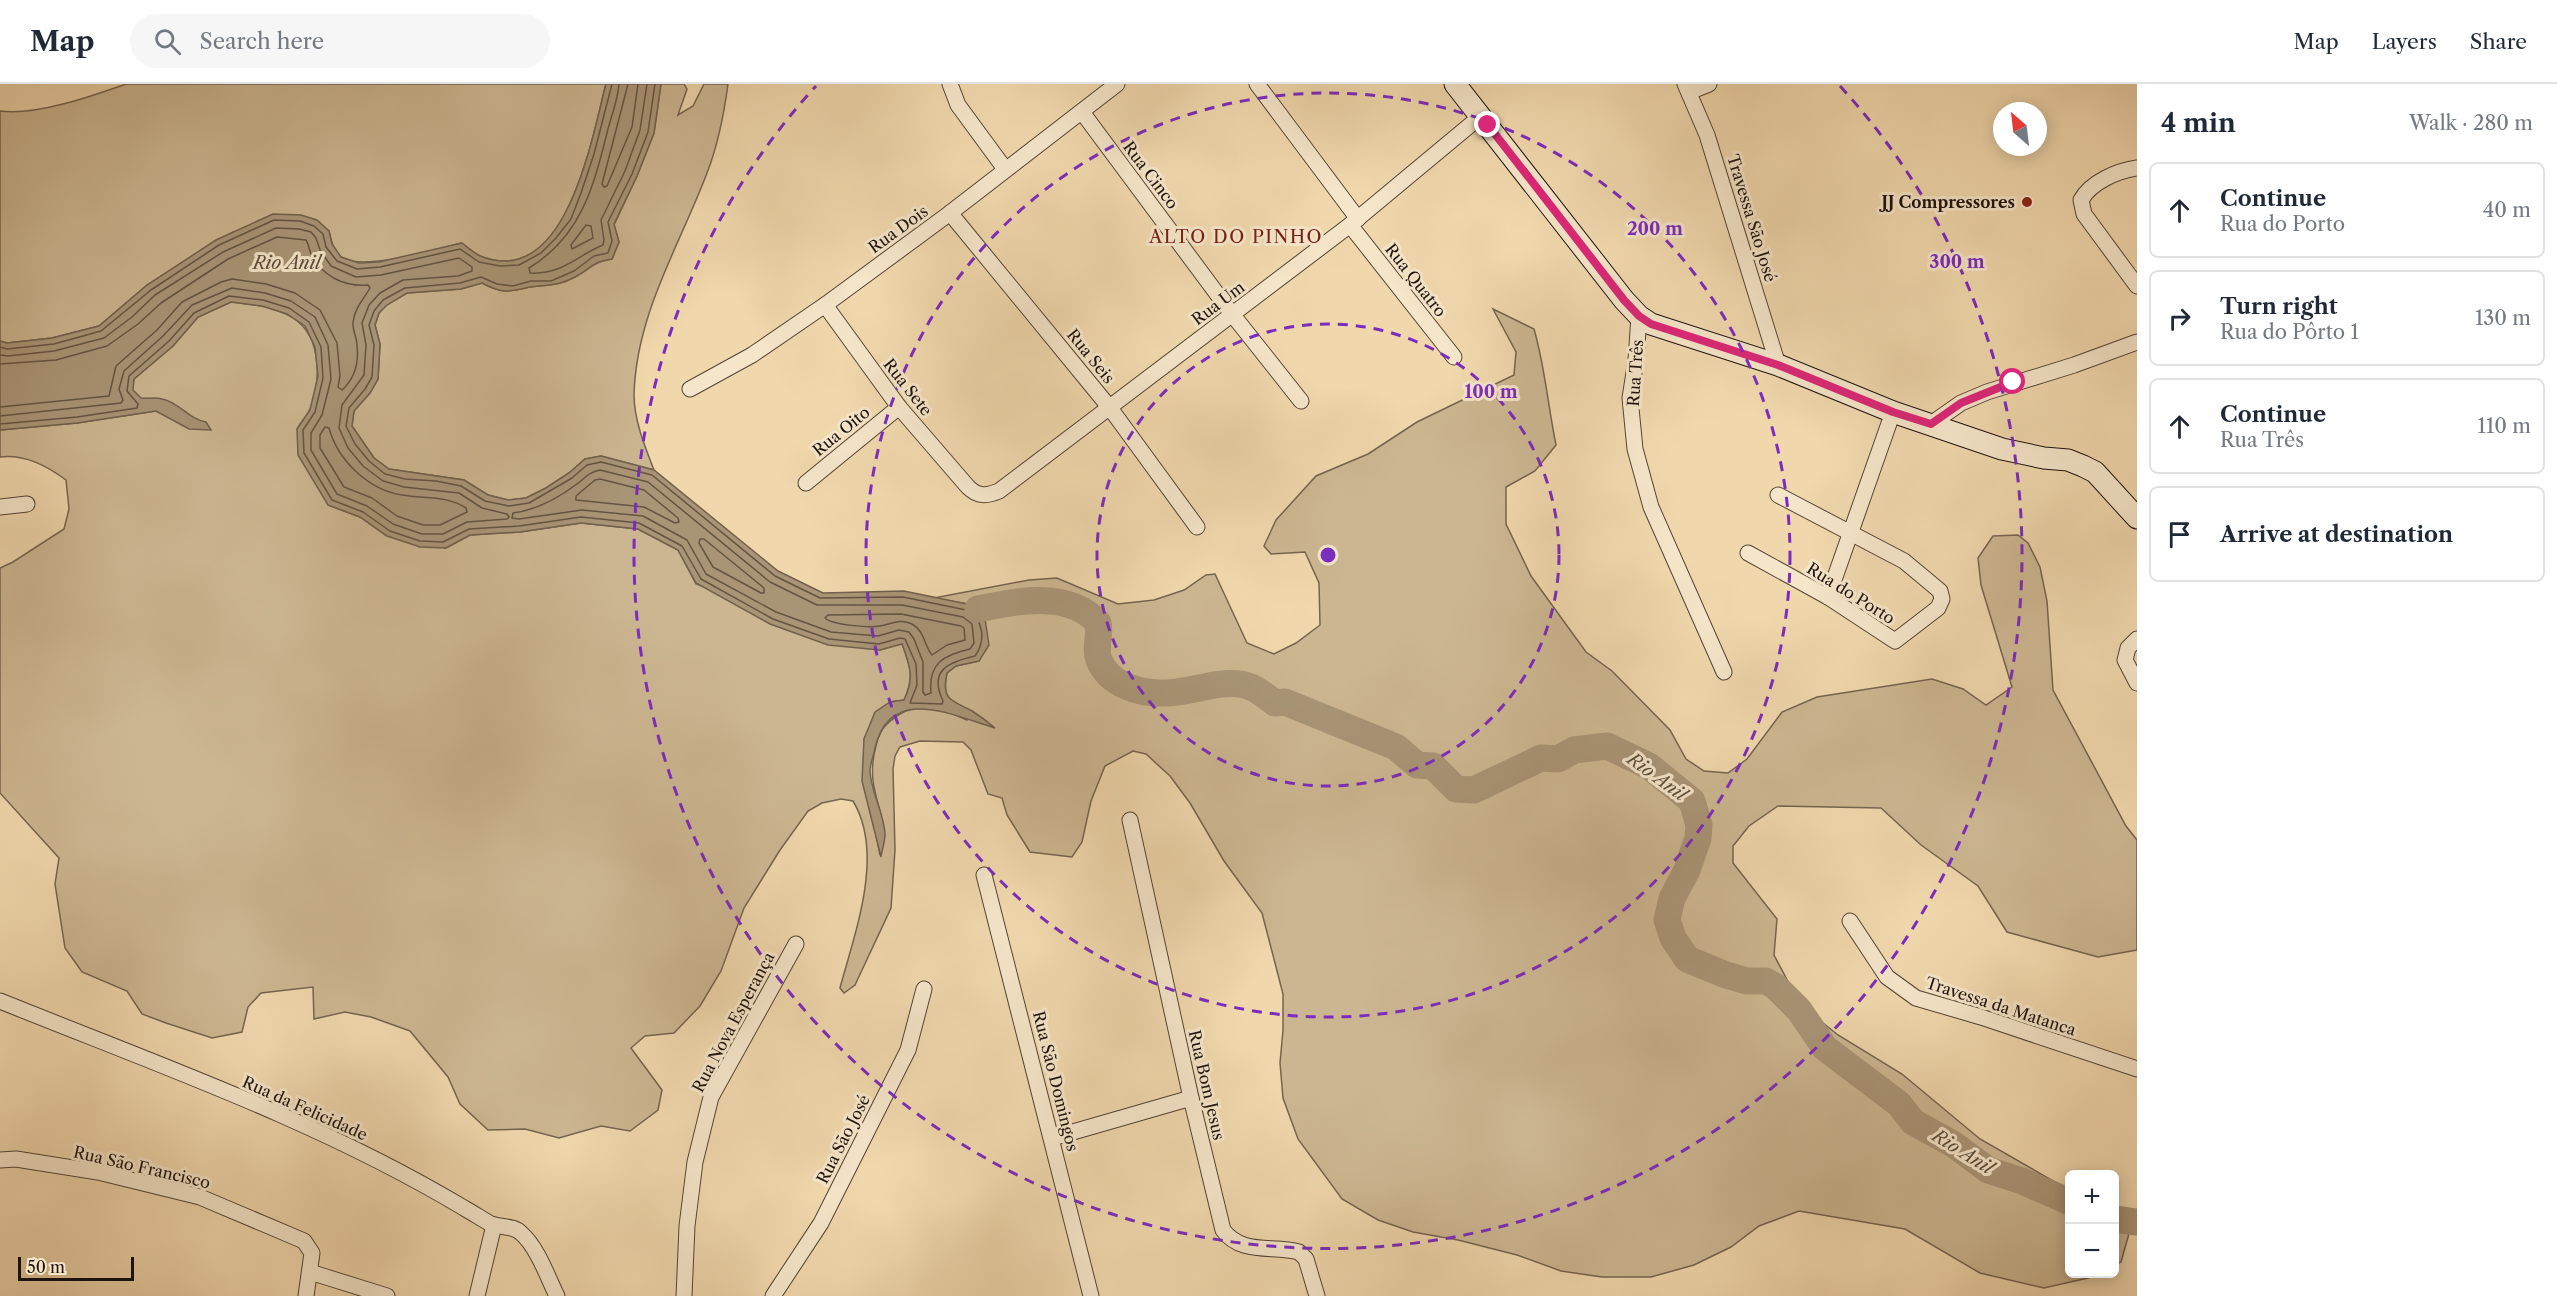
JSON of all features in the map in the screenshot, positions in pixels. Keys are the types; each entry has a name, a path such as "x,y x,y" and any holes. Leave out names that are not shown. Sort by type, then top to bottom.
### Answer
{"street":[{"path":"950,84 958,105 1005,169"},
{"name":"Rua Dois","path":"690,389 752,355 825,305 950,213 1117,84"},
{"name":"Rua Quatro","path":"1257,84 1354,222 1454,357"},
{"name":"Rua Três","path":"1455,84 1639,316 1636,360 1630,398 1635,449 1651,507 1724,672"},
{"path":"1687,88 1709,84"},
{"name":"Travessa São José","path":"1687,88 1707,135 1778,365"},
{"name":"Rua Cinco","path":"1082,112 1232,314 1301,401"},
{"name":"Rua Um","path":"968,488 975,494 988,496 999,491 1354,222 1481,116"},
{"path":"2137,168 2104,180 2087,190 2081,200 2084,214 2137,286"},
{"name":"Rua Seis","path":"950,213 1110,408 1197,527"},
{"name":"Rua Sete","path":"825,305 899,407 968,488"},
{"path":"1639,316 1651,324 1778,365 1893,412 2002,449 2044,458 2068,460 2083,466 2095,472 2137,518"},
{"path":"1931,424 1961,403 1987,392 2074,365 2137,342"},
{"name":"Rua Oito","path":"806,483 899,407"},
{"path":"1828,597 1893,412"},
{"name":"Rua do Porto","path":"1748,553 1828,597 1895,641 1938,608 1942,599 1940,591 1904,561 1778,495"},
{"path":"0,507 27,504"},
{"path":"2137,639 2128,648 2125,660 2137,683"},
{"name":"Rua Bom Jesus","path":"1131,820 1191,1098 1223,1230 1230,1239 1246,1247 1299,1252 1306,1259 1317,1296"},
{"name":"Rua São Domingos","path":"984,875 1091,1296"},
{"name":"Travessa da Matanca","path":"1850,921 1887,977 1916,998 2137,1069"},
{"name":"Rua Nova Esperança","path":"684,1296 687,1226 695,1162 711,1097 796,944"},
{"name":"Rua São José","path":"773,1296 821,1223 908,1050 924,989"},
{"name":"Rua da Felicidade","path":"0,1001 317,1132 379,1161 494,1225 509,1227 522,1234 538,1257 556,1296"},
{"path":"1052,1138 1191,1098"},
{"name":"Rua São Francisco","path":"0,1160 16,1159 98,1172 200,1197 304,1241 312,1253 310,1272"},
{"path":"477,1296 494,1225"},
{"path":"306,1296 310,1272 387,1296"}],"shaded area":[{"path":"126,84 606,84 593,138 570,203 554,231 534,251 510,261 480,256 461,243 398,258 363,262 349,261 340,256 334,247 329,231 233,232 147,285 99,326 52,338 7,343 0,341 0,111 30,111 47,108"},
{"path":"661,84 684,84 687,89 678,115 693,106 704,84 728,84 725,107 711,162 661,281 642,337 634,395 641,433 654,470 601,456 585,459 546,488 526,498 508,500 488,495 464,480 389,469 374,458 352,426 354,411 370,393 378,379 380,344 375,325 379,313 387,304 407,293 461,289 482,283 506,291 552,285 568,280 595,264 612,259 619,242 614,225 654,133"},
{"path":"231,302 280,311 298,321 307,331 316,356 316,383 310,409 297,429 328,505 360,517 387,536 446,548 470,535 520,532 581,523 638,529 678,550 696,584 880,650 902,643 910,672 904,700 890,702 864,739 880,855 884,832 872,773 880,733 890,721 908,710 934,709 967,720 973,712 950,699 946,689 947,673 956,666 979,661 967,604 934,598 1029,580 1057,578 1118,604 1154,600 1184,590 1206,575 1215,574 1247,643 1274,654 1296,643 1320,625 1319,583 1305,552 1271,554 1264,546 1276,520 1316,476 1368,454 1417,422 1514,375 1516,352 1493,309 1534,329 1556,445 1535,471 1506,487 1506,524 1531,576 1586,652 1612,671 1670,730 1686,759 1704,771 1728,773 1747,759 1782,712 1817,697 1932,679 1963,689 1986,705 2012,687 1981,585 1978,558 1993,536 2018,535 2028,543 2040,567 2047,601 2053,690 2126,826 2137,840 2137,950 2098,957 2007,932 1978,886 1921,845 1881,808 1778,806 1749,826 1733,846 1733,863 1777,919 1774,955 1791,987 1813,1015 1838,1035 1902,1074 1980,1139 2065,1188 2065,1278 2088,1278 2044,1288 1980,1273 1905,1229 1799,1211 1759,1226 1731,1247 1694,1265 1651,1277 1602,1277 1561,1271 1517,1255 1458,1240 1413,1232 1378,1220 1342,1199 1298,1139 1283,1098 1280,1063 1283,994 1262,913 1224,861 1190,803 1170,776 1146,754 1133,751 1105,766 1091,801 1082,842 1072,857 1030,852 1007,815 1002,798 988,794 971,750 963,742 920,741 900,747 895,756 893,769 895,850 891,908 855,985 844,993 840,988 864,893 867,845 862,822 853,801 841,799 822,803 808,811 780,850 744,908 721,971 700,1006 674,1033 645,1036 631,1048 662,1090 658,1110 630,1131 601,1126 559,1138 525,1129 488,1130 460,1104 448,1077 410,1031 371,1017 345,1012 314,1019 313,987 261,993 248,1007 242,1032 212,1038 142,1014 127,991 82,972 65,948 55,884 59,858 0,793 0,568 64,529 69,509 66,480 27,459 0,457 0,430 77,423 156,411 170,417 194,420 170,403 142,399 132,390 134,379 173,346 198,317"},
{"path":"2119,1213 2132,1223 2119,1263"}],"water":[{"name":"Rio Anil","path":"606,84 661,84 654,133 614,224 619,242 612,259 595,264 575,277 557,284 506,291 482,283 461,289 407,293 387,305 379,313 375,325 380,344 378,379 370,393 354,411 352,426 374,458 389,469 464,480 488,495 508,500 526,498 546,488 585,459 601,456 654,470 778,571 823,593 904,591 967,604 978,609 985,619 989,645 979,661 956,666 947,673 945,689 949,698 995,728 943,712 925,709 909,710 894,716 883,728 875,748 870,771 884,826 885,837 881,857 862,781 864,739 875,712 890,702 904,700 910,672 902,644 880,650 828,645 770,624 696,583 678,550 638,529 581,523 520,532 470,535 446,548 420,547 387,536 360,517 328,505 298,455 297,429 310,410 318,376 315,347 305,326 287,314 262,306 231,302 198,317 173,346 134,379 133,390 141,398 157,398 174,403 194,418 206,422 211,430 189,429 156,411 77,423 0,430 0,341 7,343 52,338 99,326 147,285 216,240 273,214 301,215 317,220 329,231 332,244 341,257 359,263 379,262 462,243 480,256 510,261 534,251 554,231 570,203 593,138"}],"waterway":[{"name":"Rio Anil","path":"978,609 1024,601 1057,602 1072,606 1086,613 1098,623 1099,660 1110,676 1126,686 1155,693 1184,691 1220,684 1249,686 1275,703 1285,702 1396,747 1417,765 1433,766 1456,789 1474,790 1541,758 1558,759 1574,750 1607,746 1649,766 1692,801 1699,825 1698,838 1687,870 1672,898 1667,920 1673,938 1687,959 1726,975 1747,981 1766,981 1776,987 1799,1010 1825,1048 1899,1104 1913,1122 1953,1144 1988,1170 2022,1181 2065,1200"},
{"name":"Rio Anil","path":"2119,1220 2137,1222"}],"place":[{"name":"JJ Compressores","path":"2027,202"}],"district":[{"name":"ALTO DO PINHO","path":"1236,237"}],"route":[{"path":"1488,125 1624,300 1639,316 1651,324 1778,365 1893,412 1931,424 1961,403 2013,382"}]}
